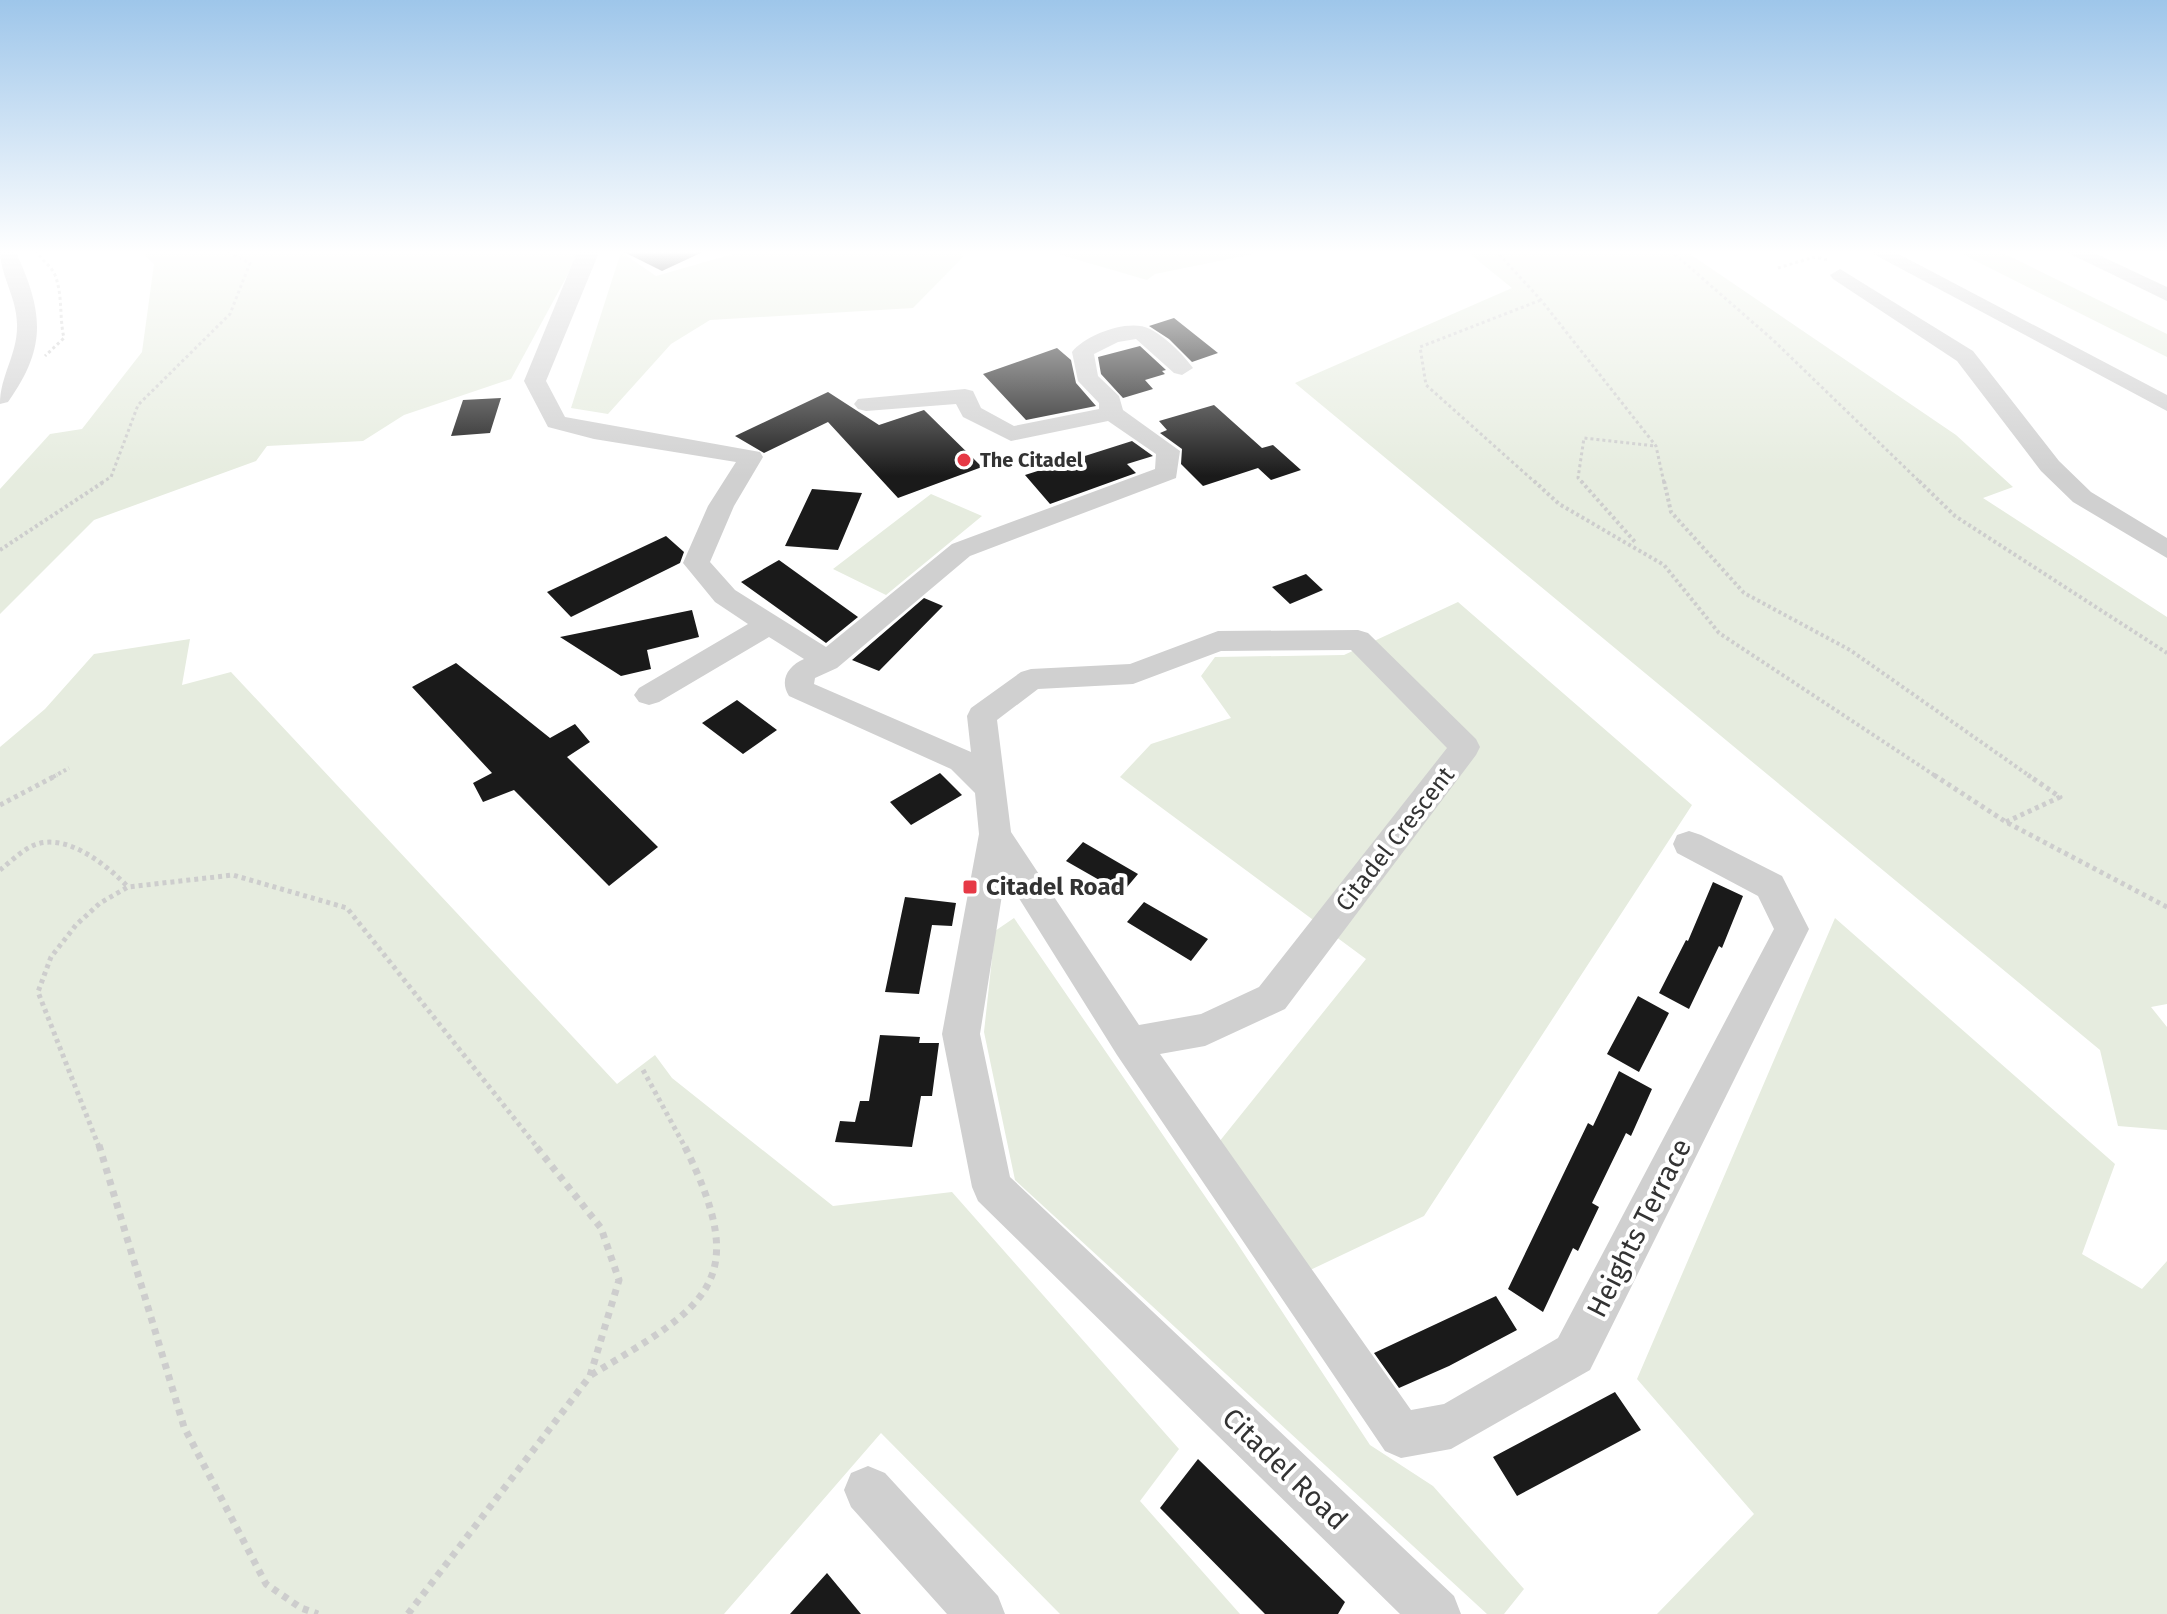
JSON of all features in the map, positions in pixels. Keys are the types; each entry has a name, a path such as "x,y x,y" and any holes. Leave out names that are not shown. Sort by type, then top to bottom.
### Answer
{"street":[{"path":"0,397 14,381 30,335 28,325"},
{"path":"557,325 535,381 556,422 605,434 751,457 721,506 696,563 725,596 827,661"},
{"path":"1918,325 1965,356 2061,477 2082,497 2167,550"},
{"path":"2018,325 2167,404"},
{"path":"1111,413 1111,401 1086,379 1083,352 1092,343 1133,332 1142,333 1182,368"},
{"path":"866,404 965,396 971,412 1011,434 1111,413 1168,451 1167,473 961,550 827,661 801,672 799,689 962,761 990,789"},
{"path":"649,695 769,624"},
{"name":"Citadel Crescent","path":"990,789 982,716 1031,679 1133,674 1218,641 1358,640 1465,747 1272,998 1205,1030 1130,1043"},
{"name":"Citadel Road","path":"990,789 995,834 961,1034 992,1187 1436,1614"},
{"path":"995,834 1130,1043"},
{"name":"Heights Terrace","path":"1130,1043 1401,1435 1451,1426 1574,1354 1792,929 1770,886 1689,844"},
{"path":"868,1490 980,1614"}],"path":[{"path":"0,550 111,477 138,405 219,325"},
{"path":"1476,325 1420,347 1426,385 1559,504 1664,565 1719,633 2006,822 2167,907"},
{"path":"1561,325 1656,446 1671,512 1744,593 1850,650 2060,797 2006,822"},
{"path":"1756,325 1955,516 2167,653"},
{"path":"1642,550 1578,478 1584,438 1656,446"},
{"path":"0,805 69,768"},
{"path":"0,870 32,845 84,849 103,860 128,887"},
{"path":"318,1614 301,1608 266,1584 184,1427 103,1156 38,992 51,957 76,925 100,903 128,887 167,880 233,875 347,908 601,1228 619,1280 590,1376 408,1614"},
{"path":"590,1376 659,1333 690,1308 718,1263 716,1228 701,1178 643,1070"}],"shaded area":[{"path":"146,325 540,325 511,379 404,415 363,441 267,446 256,461 94,520 0,614 0,489 50,434 82,429 142,352"},
{"path":"598,325 701,325 671,344 608,414 571,408"},
{"path":"1427,325 1795,325 1956,435 2013,487 1983,498 2167,617 2167,1004 2151,1007 2167,1027 2167,1130 2118,1126 2100,1050 1295,383"},
{"path":"2104,325 2149,325 2167,334 2167,357"},
{"path":"931,494 982,516 886,595 833,569"},
{"path":"1458,602 1692,805 1424,1216 1306,1272 1219,1142 1366,959 1120,777 1151,744 1231,718 1201,676 1215,657 1344,655"},
{"path":"190,639 182,685 231,672 617,1084 655,1055 672,1078 833,1206 952,1192 1179,1449 1140,1501 1240,1614 1060,1614 881,1433 724,1614 0,1614 0,747 45,709 94,654"},
{"path":"1014,918 1235,1240 1370,1445 1433,1486 1524,1589 1504,1614 1487,1614 1015,1180 984,1032 995,931"},
{"path":"1835,918 2115,1164 2082,1254 2142,1289 2167,1261 2167,1614 1657,1614 1754,1514 1637,1379"}],"building":[{"path":"1183,325 1218,353 1192,362 1169,339 1149,326"},
{"path":"1140,346 1166,370 1162,371 1165,374 1145,380 1153,389 1123,398 1101,374 1098,357"},
{"path":"1057,348 1071,360 1076,383 1096,406 1026,420 983,374"},
{"path":"828,392 879,425 924,410 982,467 898,498 828,422 764,453 735,436"},
{"path":"501,398 490,433 451,436 463,400"},
{"path":"1214,405 1262,448 1273,445 1301,470 1271,480 1258,468 1203,486 1181,464 1182,449 1160,433 1167,430 1159,421"},
{"path":"1132,441 1153,456 1127,464 1136,473 1050,504 1025,475"},
{"path":"812,489 862,493 838,550 785,546"},
{"path":"666,536 684,552 680,563 571,617 547,592"},
{"path":"779,560 858,617 826,643 741,582"},
{"path":"1306,574 1323,590 1290,604 1272,587"},
{"path":"924,598 943,606 879,671 852,660"},
{"path":"692,610 699,637 647,650 651,669 621,676 560,637"},
{"path":"456,663 550,738 575,724 590,742 567,757 658,847 609,886 514,790 483,802 473,783 492,773 412,687"},
{"path":"737,700 777,730 743,754 702,723"},
{"path":"940,773 962,795 911,825 890,802"},
{"path":"1083,842 1138,874 1122,893 1066,861"},
{"path":"1713,882 1743,896 1722,948 1719,946 1689,1009 1659,993 1688,941"},
{"path":"905,897 956,903 952,926 932,925 919,994 885,992"},
{"path":"1144,902 1208,939 1191,961 1127,922"},
{"path":"1638,996 1669,1013 1639,1072 1607,1054"},
{"path":"880,1035 920,1037 919,1043 939,1043 932,1096 921,1096 912,1147 835,1142 840,1121 855,1122 860,1101 869,1101"},
{"path":"1619,1071 1652,1089 1631,1136 1626,1133 1592,1203 1599,1207 1578,1251 1573,1248 1543,1312 1508,1289 1588,1123 1593,1126"},
{"path":"1496,1296 1517,1330 1449,1366 1399,1388 1374,1353"},
{"path":"1615,1392 1641,1430 1517,1496 1493,1457"},
{"path":"1198,1459 1345,1602 1338,1614 1265,1614 1160,1508"},
{"path":"827,1573 861,1614 790,1614"}],"place":[{"name":"The Citadel","path":"964,460"},
{"name":"Citadel Road","path":"970,887"}]}
